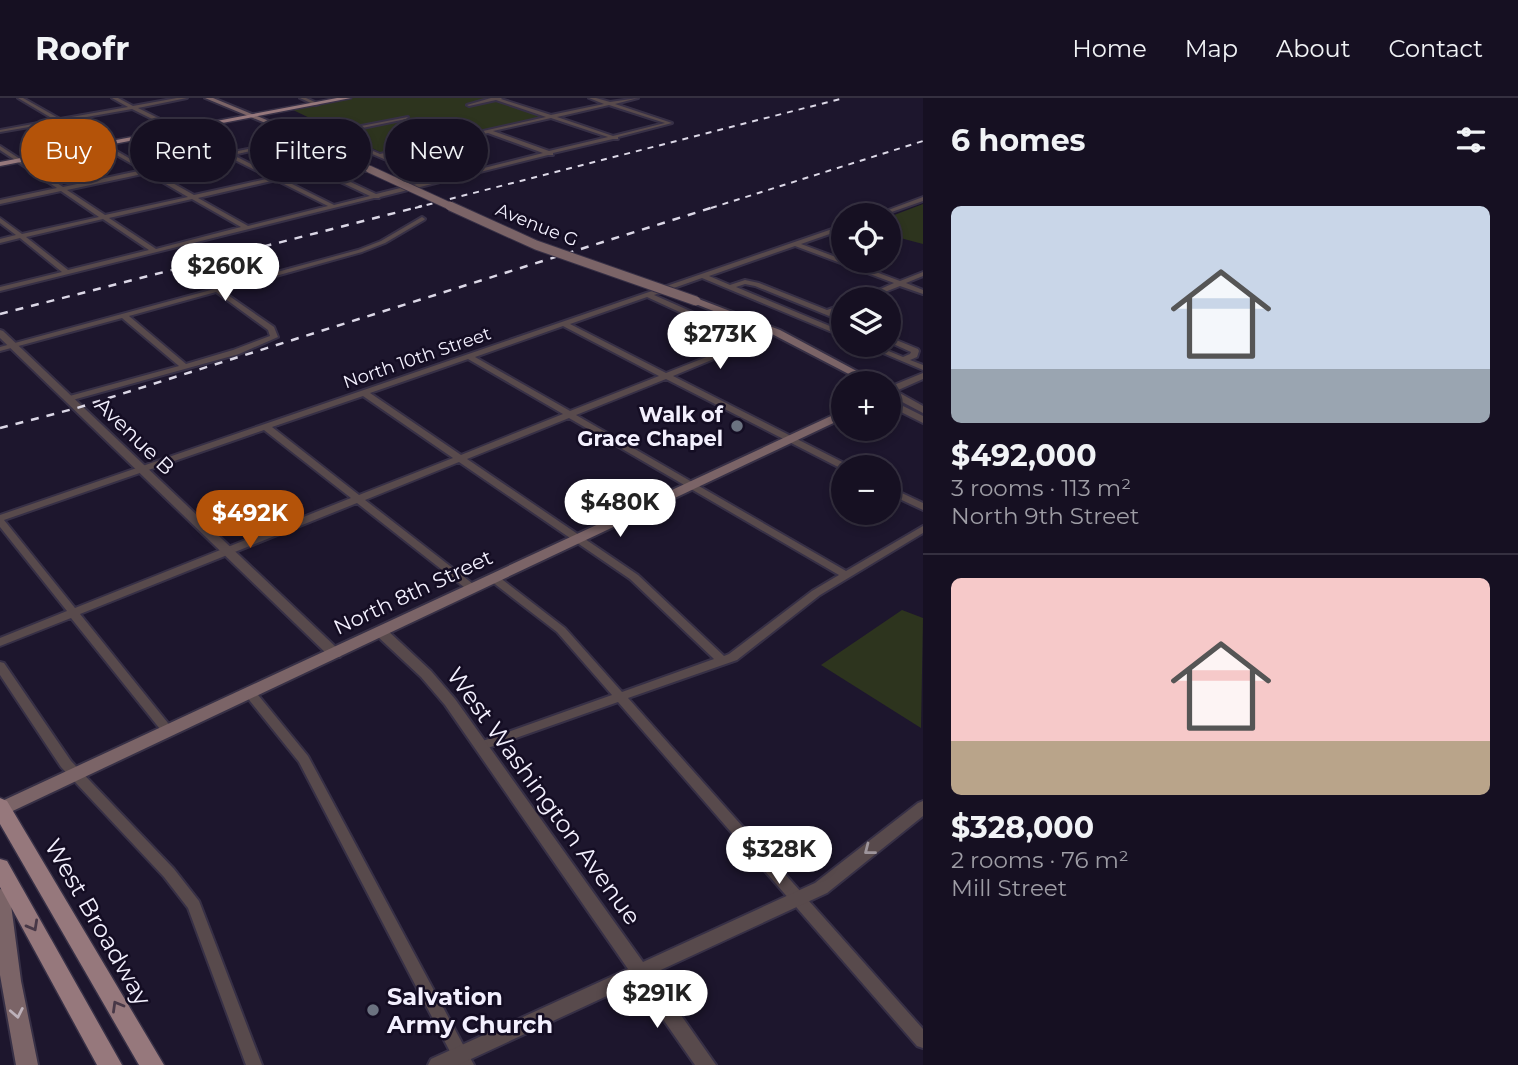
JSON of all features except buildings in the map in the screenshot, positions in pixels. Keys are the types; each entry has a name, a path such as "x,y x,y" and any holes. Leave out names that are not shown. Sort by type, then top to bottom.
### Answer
{"main road":[{"name":"Avenue G","path":"208,98 254,119"},
{"path":"236,119 338,98"},
{"path":"316,103 348,98"},
{"name":"Avenue G","path":"250,117 255,119"},
{"path":"0,163 21,159"},
{"name":"Avenue G","path":"371,170 522,239 768,328 851,371"},
{"name":"Avenue G","path":"696,301 833,371"},
{"name":"North 8th Street","path":"1,808 474,589 831,419"},
{"name":"West Broadway","path":"1,808 152,1065"},
{"path":"0,867 110,1065"},
{"path":"0,897 11,981 27,1065"}],"street":[{"path":"20,98 57,119"},
{"path":"114,98 155,119"},
{"path":"65,119 185,98"},
{"path":"302,98 316,103"},
{"path":"469,104 497,98 616,138"},
{"path":"488,169 670,123 590,98"},
{"path":"488,131 636,98"},
{"path":"371,125 405,118"},
{"path":"0,131 21,127"},
{"path":"488,131 551,154"},
{"path":"0,148 155,251"},
{"path":"371,151 385,157"},
{"path":"380,155 385,154"},
{"path":"0,202 130,176"},
{"path":"166,182 247,228"},
{"path":"0,241 261,182"},
{"path":"281,182 334,207"},
{"path":"345,182 377,197"},
{"path":"0,289 436,182"},
{"path":"901,206 923,198"},
{"path":"0,349 370,247 422,219"},
{"path":"0,220 68,272"},
{"name":"North 10th Street","path":"0,519 831,232"},
{"path":"795,244 923,292"},
{"path":"892,287 923,274"},
{"path":"703,276 831,330"},
{"path":"730,287 745,282 757,284 831,315"},
{"path":"69,399 274,338 271,329 217,290"},
{"path":"0,642 667,377 747,342 648,295"},
{"path":"827,313 831,311"},
{"path":"124,316 184,366"},
{"path":"564,324 831,460"},
{"name":"Avenue B","path":"0,333 335,654"},
{"path":"901,345 915,351 915,354 903,360"},
{"path":"470,357 846,575"},
{"path":"896,357 923,368"},
{"path":"901,386 923,376"},
{"path":"365,393 641,583 723,660"},
{"path":"901,398 923,410"},
{"path":"901,409 923,421"},
{"path":"266,427 474,589"},
{"path":"901,496 923,507"},
{"path":"0,519 168,731"},
{"path":"481,746 742,652 800,605 923,529"},
{"path":"495,579 561,630 923,1041"},
{"name":"West Washington Avenue","path":"381,632 441,690 706,1065"},
{"path":"0,666 75,775 169,873 194,905 254,1065"},
{"path":"250,693 304,759 463,1060"},
{"path":"438,1065 463,1060 640,972 821,888 923,807"}],"green space":[{"path":"350,98 493,98 547,116 488,129 488,119 385,119 385,152 382,153 371,148 371,119 312,119 291,109"},
{"path":"923,204 923,244 901,238 901,212"},
{"path":"902,610 923,618 921,728 821,665"}],"railway":[{"path":"415,208 844,98"},
{"path":"711,208 923,141"},
{"path":"0,314 422,206"},
{"path":"0,428 77,408 717,206"}],"place":[{"name":"Walk of Grace Chapel","path":"737,426"},
{"name":"Salvation Army Church","path":"373,1010"}]}
